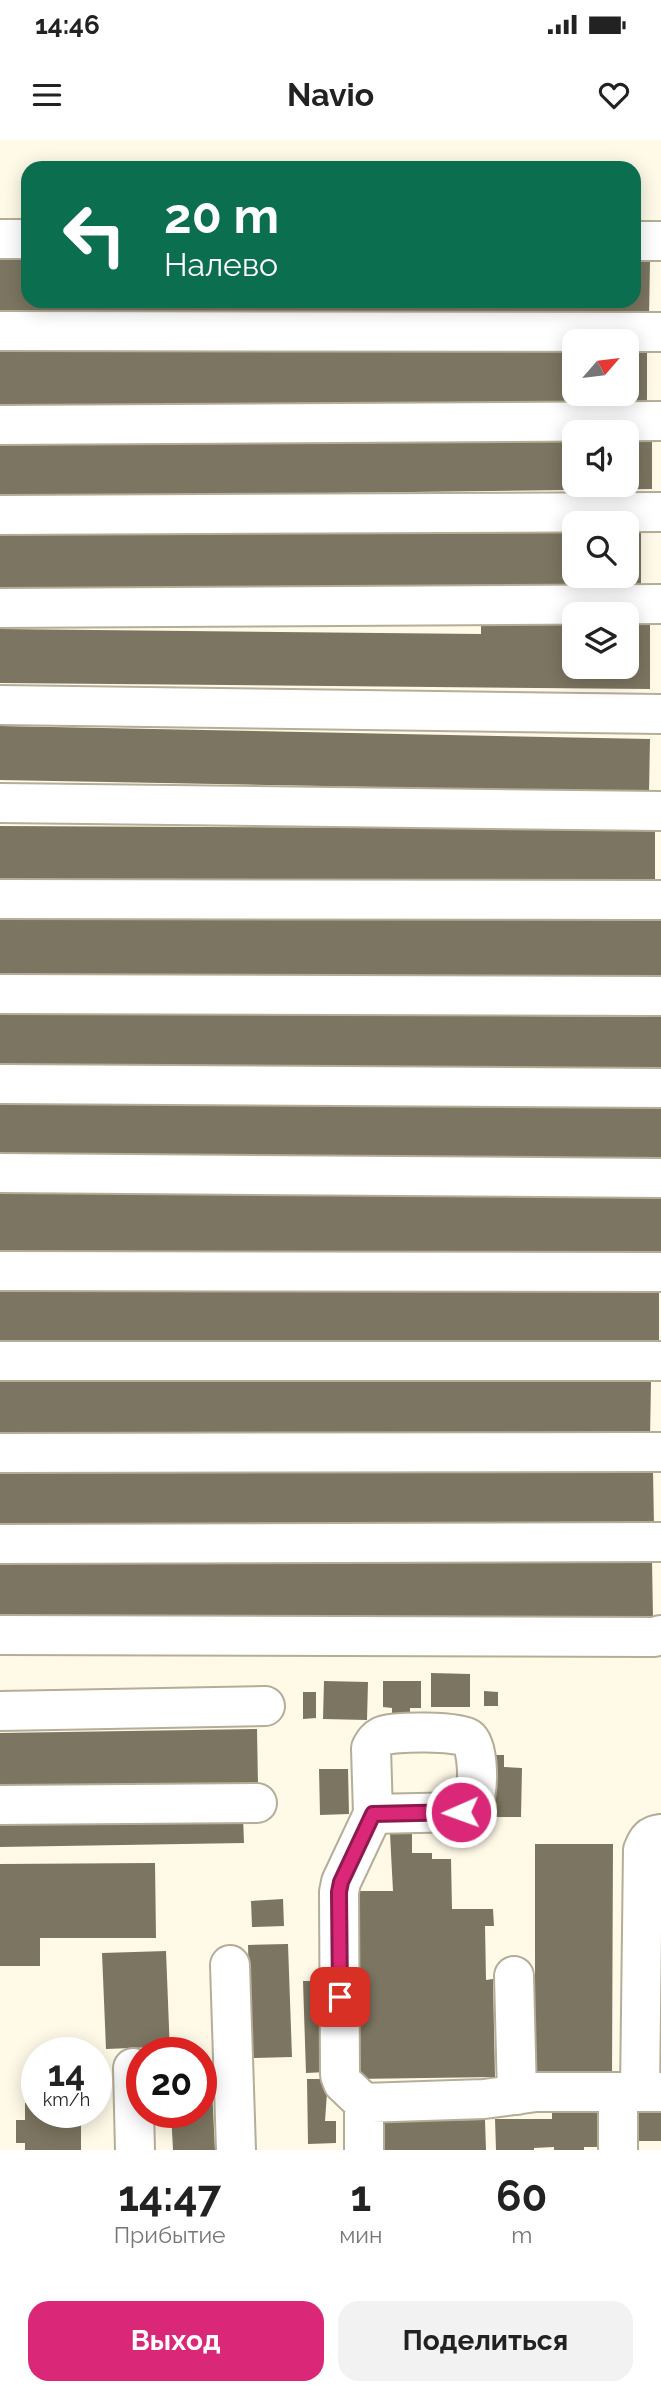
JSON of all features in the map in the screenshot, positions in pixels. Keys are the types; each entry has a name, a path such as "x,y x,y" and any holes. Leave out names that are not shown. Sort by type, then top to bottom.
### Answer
{"lane":[{"path":"0,239 21,239"},
{"path":"641,241 661,241"},
{"path":"0,331 661,332"},
{"path":"0,425 661,421"},
{"path":"0,515 661,512"},
{"path":"0,608 661,604"},
{"path":"0,705 661,714"},
{"path":"0,803 661,811"},
{"path":"0,899 661,901"},
{"path":"0,994 661,996"},
{"path":"0,1084 661,1088"},
{"path":"0,1173 661,1178"},
{"path":"0,1271 661,1272"},
{"path":"0,1361 661,1362"},
{"path":"0,1453 661,1452"},
{"path":"0,1544 661,1542"},
{"path":"0,1635 661,1635"},
{"path":"0,1712 265,1706"},
{"path":"0,1805 257,1803"},
{"path":"364,2150 364,2103 343,2082 340,2075 339,1892 341,1882 373,1814"},
{"path":"618,2150 640,2092 643,1850 653,1835 661,1834"},
{"path":"230,1965 236,2150"},
{"path":"514,1976 517,2095"},
{"path":"364,2103 484,2099 536,2092 640,2092"},
{"path":"134,2128 135,2150"}],"building":[{"path":"0,258 21,258 21,308 641,308 641,260 650,260 649,318 0,316"},
{"path":"0,346 562,347 562,406 639,406 639,347 647,347 647,407 0,406"},
{"path":"639,436 652,436 652,489 639,489"},
{"path":"562,437 562,490 0,497 0,444"},
{"path":"641,531 641,588 0,592 0,535 562,532 562,588 639,588"},
{"path":"481,623 562,623 562,679 639,679 639,624 650,624 650,689 0,683 0,629 481,634"},
{"path":"0,726 650,739 649,792 0,780"},
{"path":"0,826 655,829 655,882 0,879"},
{"path":"0,918 661,919 661,977 0,976"},
{"path":"0,1013 661,1017 661,1072 0,1067"},
{"path":"0,1099 661,1105 661,1162 0,1157"},
{"path":"0,1193 661,1197 661,1258 0,1254"},
{"path":"0,1290 659,1291 659,1345 0,1344"},
{"path":"0,1377 651,1381 650,1438 0,1434"},
{"path":"0,1470 653,1471 654,1526 0,1525"},
{"path":"652,1561 653,1618 0,1619 0,1562"},
{"path":"431,1673 470,1674 470,1707 431,1707"},
{"path":"324,1681 368,1682 367,1720 323,1719"},
{"path":"383,1681 421,1681 421,1708 410,1708 410,1717 392,1717 392,1708 383,1707"},
{"path":"484,1691 498,1692 498,1706 484,1706"},
{"path":"303,1692 316,1692 316,1718 303,1719"},
{"path":"257,1729 258,1785 0,1788 0,1733"},
{"path":"493,1755 504,1755 504,1767 522,1768 521,1817 492,1817"},
{"path":"319,1769 348,1769 349,1814 320,1815"},
{"path":"243,1816 244,1843 0,1847 0,1821"},
{"path":"390,1834 412,1834 412,1853 432,1853 432,1859 451,1859 452,1909 493,1909 494,1926 485,1926 486,1980 493,1979 495,2077 354,2079 351,1891 393,1891"},
{"path":"535,1844 613,1844 612,2076 535,2076"},
{"path":"155,1863 156,1938 40,1938 40,1966 0,1966 0,1864"},
{"path":"283,1899 284,1926 252,1927 251,1901"},
{"path":"288,1944 292,2057 251,2058 248,1945"},
{"path":"166,1951 169,2037 126,2037 126,2048 112,2049 112,2037 106,2037 102,1953"},
{"path":"303,1981 324,1981 327,2072 306,2073"},
{"path":"307,2079 328,2079 325,2121 336,2121 336,2143 308,2144"},
{"path":"661,2104 661,2141 632,2141 632,2105"},
{"path":"605,2107 606,2147 584,2147 584,2150 554,2150 554,2147 496,2150 495,2119 552,2119 552,2108"},
{"path":"386,2118 401,2118 400,2121 485,2120 486,2150 381,2150 381,2122 386,2122"},
{"path":"16,2120 21,2120 21,2128 81,2128 81,2150 25,2150 25,2143 16,2143"},
{"path":"172,2128 214,2128 215,2150 173,2150"}],"route":[{"path":"340,1997 339,1892 341,1882 373,1814 461,1812"}]}
